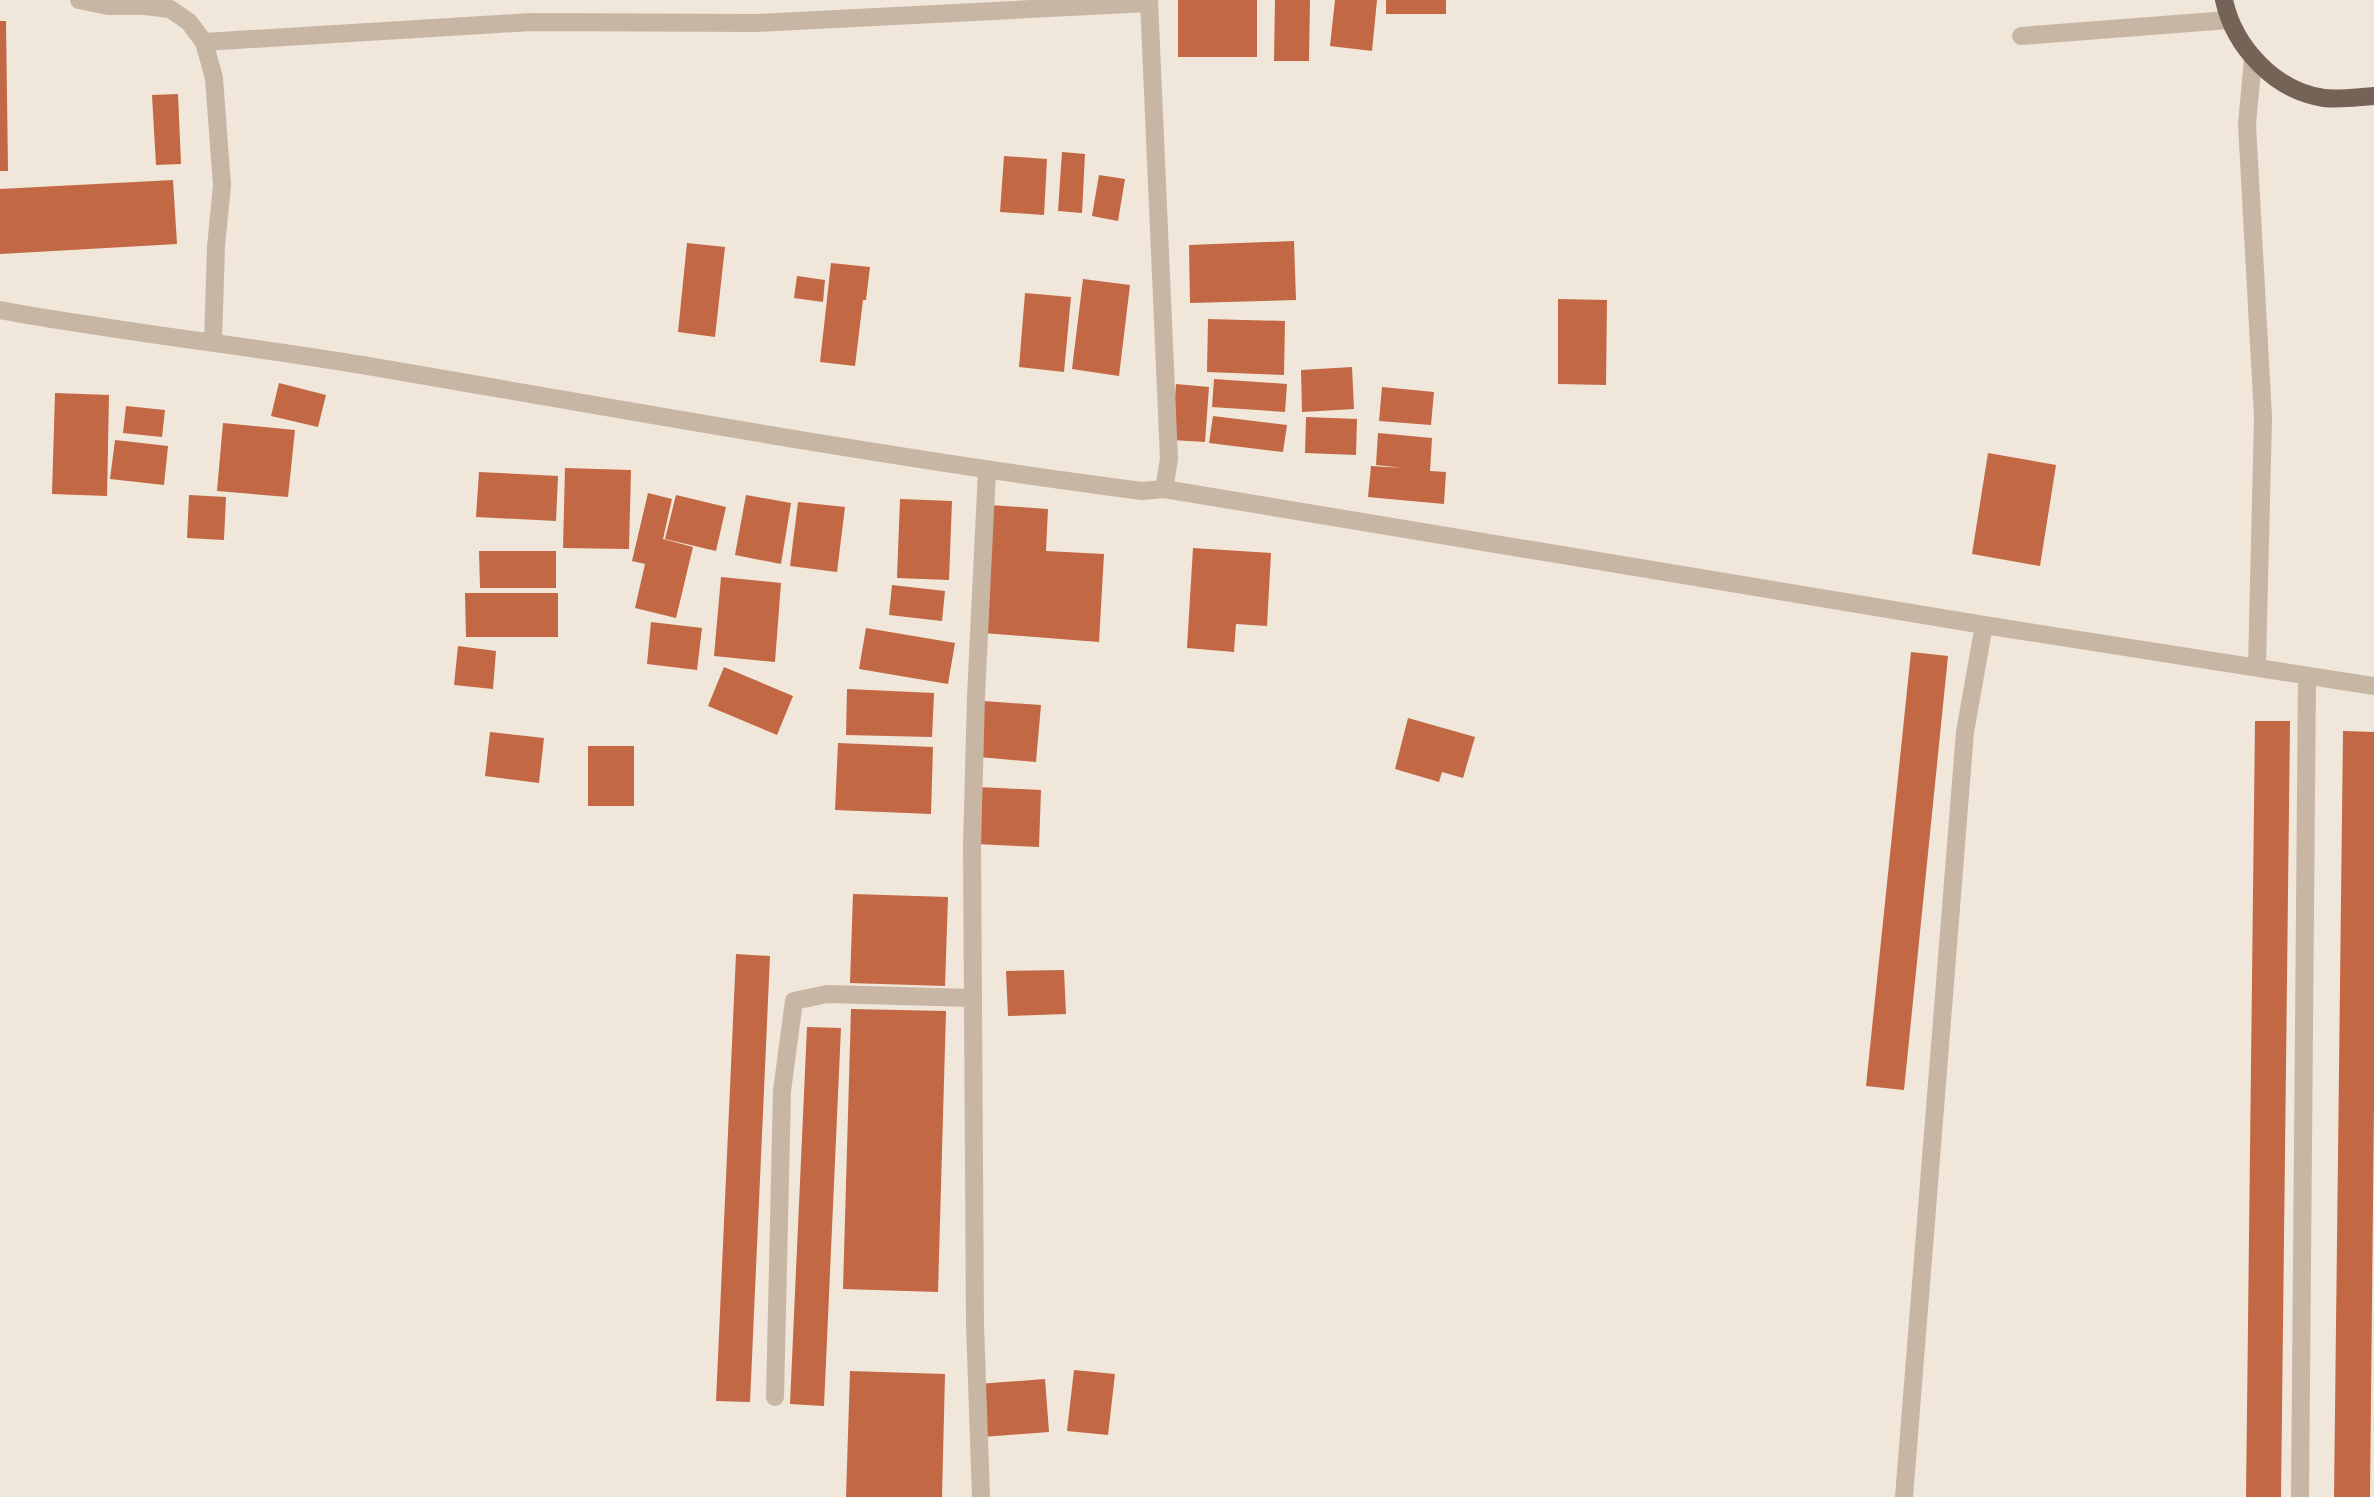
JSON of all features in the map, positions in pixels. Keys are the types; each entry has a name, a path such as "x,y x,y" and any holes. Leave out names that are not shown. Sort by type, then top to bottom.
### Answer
{"main road":[{"path":"2224,0 2228,20 2253,60 2300,91 2325,98 2374,96"}],"street":[{"path":"79,0 108,6 170,9 189,22 205,42 214,78 222,185 216,247 213,342"},
{"path":"205,42 531,22 756,23 1149,1 1168,445 1164,489"},
{"path":"2021,36 2228,20"},
{"path":"2253,60 2247,124 2263,417 2257,666"},
{"path":"0,310 93,327 278,351 987,471 1142,491 1164,489 1984,625 2374,686"},
{"path":"981,1497 975,1324 972,848 987,471"},
{"path":"1904,1497 1965,732 1984,625"},
{"path":"2300,1497 2307,676"},
{"path":"775,1396 782,1091 794,1001 827,994 973,998"}],"building":[{"path":"1178,0 1257,0 1257,57 1178,57"},
{"path":"1275,0 1310,0 1309,61 1274,61"},
{"path":"1335,0 1377,0 1372,51 1330,46"},
{"path":"1386,0 1446,0 1446,14 1386,14"},
{"path":"0,21 6,21 8,171 0,171"},
{"path":"178,94 181,164 156,165 152,95"},
{"path":"1062,152 1085,154 1082,213 1058,211"},
{"path":"1004,156 1047,159 1044,215 1000,212"},
{"path":"1099,175 1125,179 1118,221 1092,216"},
{"path":"173,180 177,244 0,254 0,189"},
{"path":"1294,241 1296,300 1190,303 1189,245"},
{"path":"687,243 725,247 715,337 678,332"},
{"path":"831,263 870,267 855,366 820,362"},
{"path":"797,276 825,280 823,302 794,298"},
{"path":"1083,279 1130,285 1119,376 1072,369"},
{"path":"1025,293 1071,297 1064,372 1019,367"},
{"path":"1558,299 1607,300 1606,385 1558,384"},
{"path":"1208,319 1285,321 1284,375 1207,372"},
{"path":"1352,367 1354,409 1302,412 1301,370"},
{"path":"1214,379 1287,384 1285,412 1212,407"},
{"path":"279,383 326,395 318,427 271,416"},
{"path":"1176,384 1209,387 1205,442 1172,440"},
{"path":"1382,387 1434,392 1431,425 1379,421"},
{"path":"55,393 109,395 107,496 52,494"},
{"path":"126,406 165,410 162,437 123,433"},
{"path":"1213,416 1287,425 1283,452 1209,443"},
{"path":"1306,417 1357,419 1356,455 1305,453"},
{"path":"223,423 295,430 288,497 217,491"},
{"path":"1378,433 1432,438 1430,471 1446,472 1444,504 1368,497 1371,466 1403,468 1376,465"},
{"path":"115,440 168,446 164,485 110,479"},
{"path":"1988,453 2056,465 2040,566 1972,554"},
{"path":"565,468 631,470 629,549 563,548"},
{"path":"479,472 558,476 556,521 476,517"},
{"path":"648,493 672,499 663,539 693,547 676,618 635,608 645,564 632,561"},
{"path":"189,495 226,497 224,540 187,538"},
{"path":"676,495 726,507 716,551 665,539"},
{"path":"746,495 791,503 781,564 735,555"},
{"path":"900,499 952,501 949,580 897,578"},
{"path":"798,502 845,507 837,572 790,566"},
{"path":"991,505 1048,509 1046,551 1104,554 1099,642 984,633"},
{"path":"1193,548 1271,553 1267,626 1236,624 1234,652 1187,648"},
{"path":"479,551 556,551 556,588 480,588"},
{"path":"721,577 781,583 775,662 714,656"},
{"path":"892,585 945,591 942,621 889,615"},
{"path":"465,593 558,593 558,637 466,637"},
{"path":"651,622 702,628 697,670 647,664"},
{"path":"866,628 955,643 948,684 859,669"},
{"path":"458,646 496,651 493,689 454,685"},
{"path":"1911,652 1948,656 1904,1090 1866,1086"},
{"path":"724,667 793,696 777,735 708,706"},
{"path":"847,689 934,693 932,737 846,735"},
{"path":"983,701 1041,705 1036,762 979,757"},
{"path":"1408,718 1475,737 1463,778 1442,772 1439,782 1395,769"},
{"path":"2255,721 2290,721 2281,1497 2246,1497"},
{"path":"2343,731 2374,732 2370,1497 2334,1497"},
{"path":"490,732 544,738 539,783 485,776"},
{"path":"838,743 933,747 931,814 835,810"},
{"path":"588,746 634,746 634,806 588,806"},
{"path":"978,787 1041,790 1039,847 976,844"},
{"path":"853,894 948,897 945,986 850,983"},
{"path":"736,954 770,956 750,1402 716,1401"},
{"path":"1064,970 1066,1014 1008,1016 1006,971"},
{"path":"851,1009 946,1011 938,1292 843,1289"},
{"path":"807,1027 841,1028 824,1406 790,1404"},
{"path":"1074,1370 1115,1374 1108,1435 1067,1431"},
{"path":"850,1371 945,1374 942,1497 846,1497"},
{"path":"1045,1379 1049,1432 982,1437 978,1384"}]}
